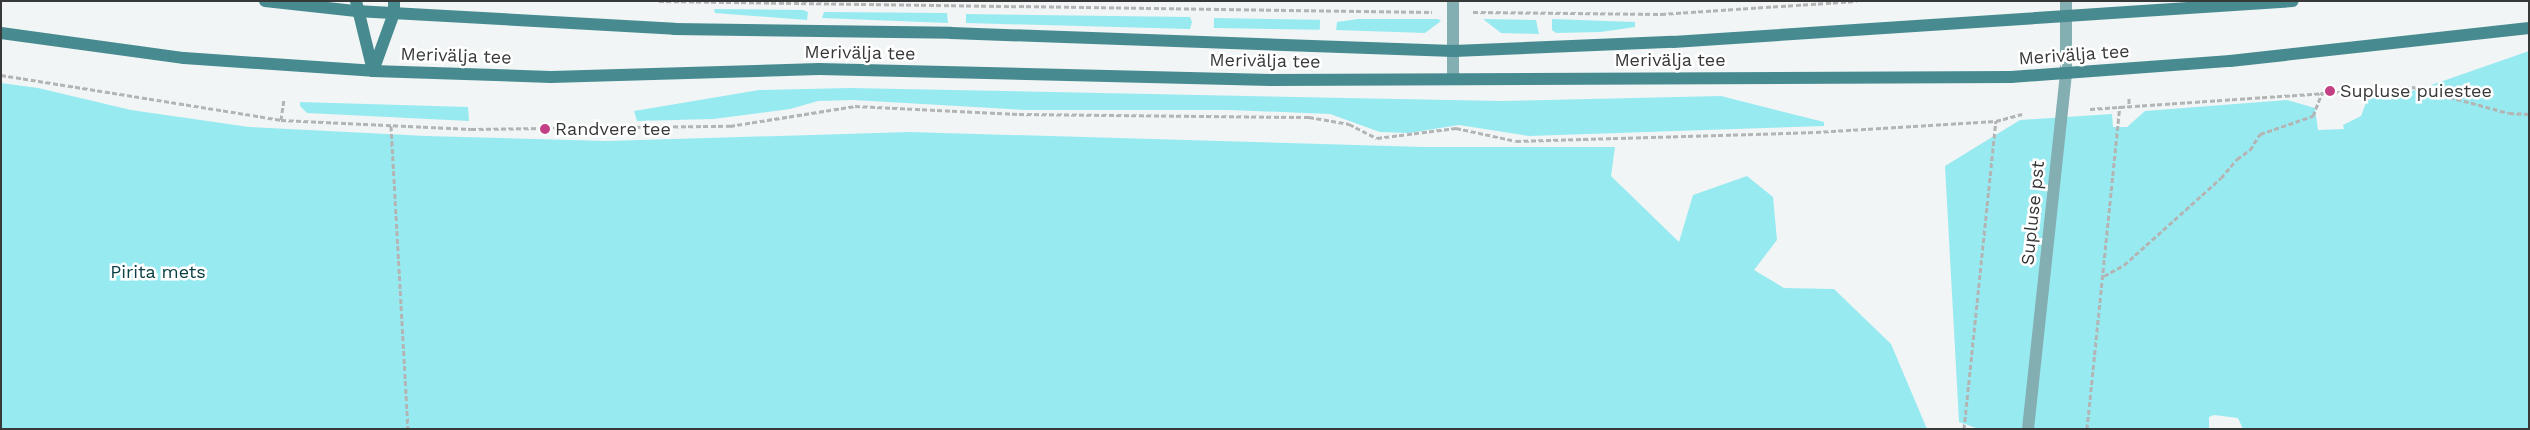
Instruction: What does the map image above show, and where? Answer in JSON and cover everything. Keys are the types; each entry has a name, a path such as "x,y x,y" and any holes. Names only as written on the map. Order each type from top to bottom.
{"main road":[{"name":"Merivälja tee","path":"264,1 394,7 674,29 951,33 1454,51 1673,42 2293,1"},
{"path":"356,6 373,71"},
{"path":"373,71 394,7"},
{"name":"Merivälja tee","path":"1,34 184,58 373,71 551,77 819,69 1271,80 2011,77 2230,61 2529,28"}],"street":[{"name":"Supluse pst","path":"2028,429 2066,74 2066,1"},
{"path":"1453,7 1453,79"}],"path":[{"path":"659,1 1453,7 1661,14 1857,1"},
{"path":"1,75 281,120 471,129 730,126 855,106 1028,114 1309,117 1350,124 1377,138 1456,128 1516,141 1816,132 1996,121 2022,114"},
{"path":"2090,109 2413,87 2509,113 2529,114"},
{"path":"2104,276 2124,265 2221,178 2237,159 2250,150 2260,134 2313,116 2322,92"},
{"path":"2129,98 2129,106"},
{"path":"281,120 284,99"},
{"path":"2087,429 2120,106"},
{"path":"1964,429 1996,121"},
{"path":"391,126 408,429"}],"green space":[{"path":"714,9 803,10 808,12 807,20 715,13"},
{"path":"824,12 947,13 948,23 822,18"},
{"path":"966,14 1190,17 1192,22 1190,29 966,23"},
{"path":"1214,18 1320,20 1320,30 1214,28"},
{"path":"1358,19 1438,19 1441,21 1425,33 1336,30 1337,22"},
{"path":"1483,19 1536,20 1539,34 1501,33"},
{"path":"1552,19 1635,22 1635,27 1601,32 1556,33 1552,30"},
{"path":"2529,51 2529,429 2243,429 2238,418 2214,415 2209,417 2209,429 1979,429 1959,422 1945,166 2020,120 2112,114 2113,127 2127,127 2145,111 2287,100 2315,108 2318,130 2344,129 2343,125 2361,116 2369,95 2417,90"},
{"name":"Pirita mets","path":"1,83 38,88 131,110 249,127 426,136 607,141 910,132 1424,147 1615,147 1611,176 1679,242 1693,195 1747,176 1773,197 1777,240 1754,270 1784,288 1834,289 1891,344 1927,429 1,429"},
{"path":"849,88 1501,101 1721,96 1824,122 1824,126 1529,136 1459,125 1409,133 1380,132 1330,114 1230,110 1025,110 853,100 818,101 790,109 713,119 637,121 634,111 759,90"},
{"path":"300,102 468,107 469,121 307,113 300,106"}],"place":[{"name":"Supluse puiestee","path":"2330,91"},
{"name":"Randvere tee","path":"545,129"}]}
